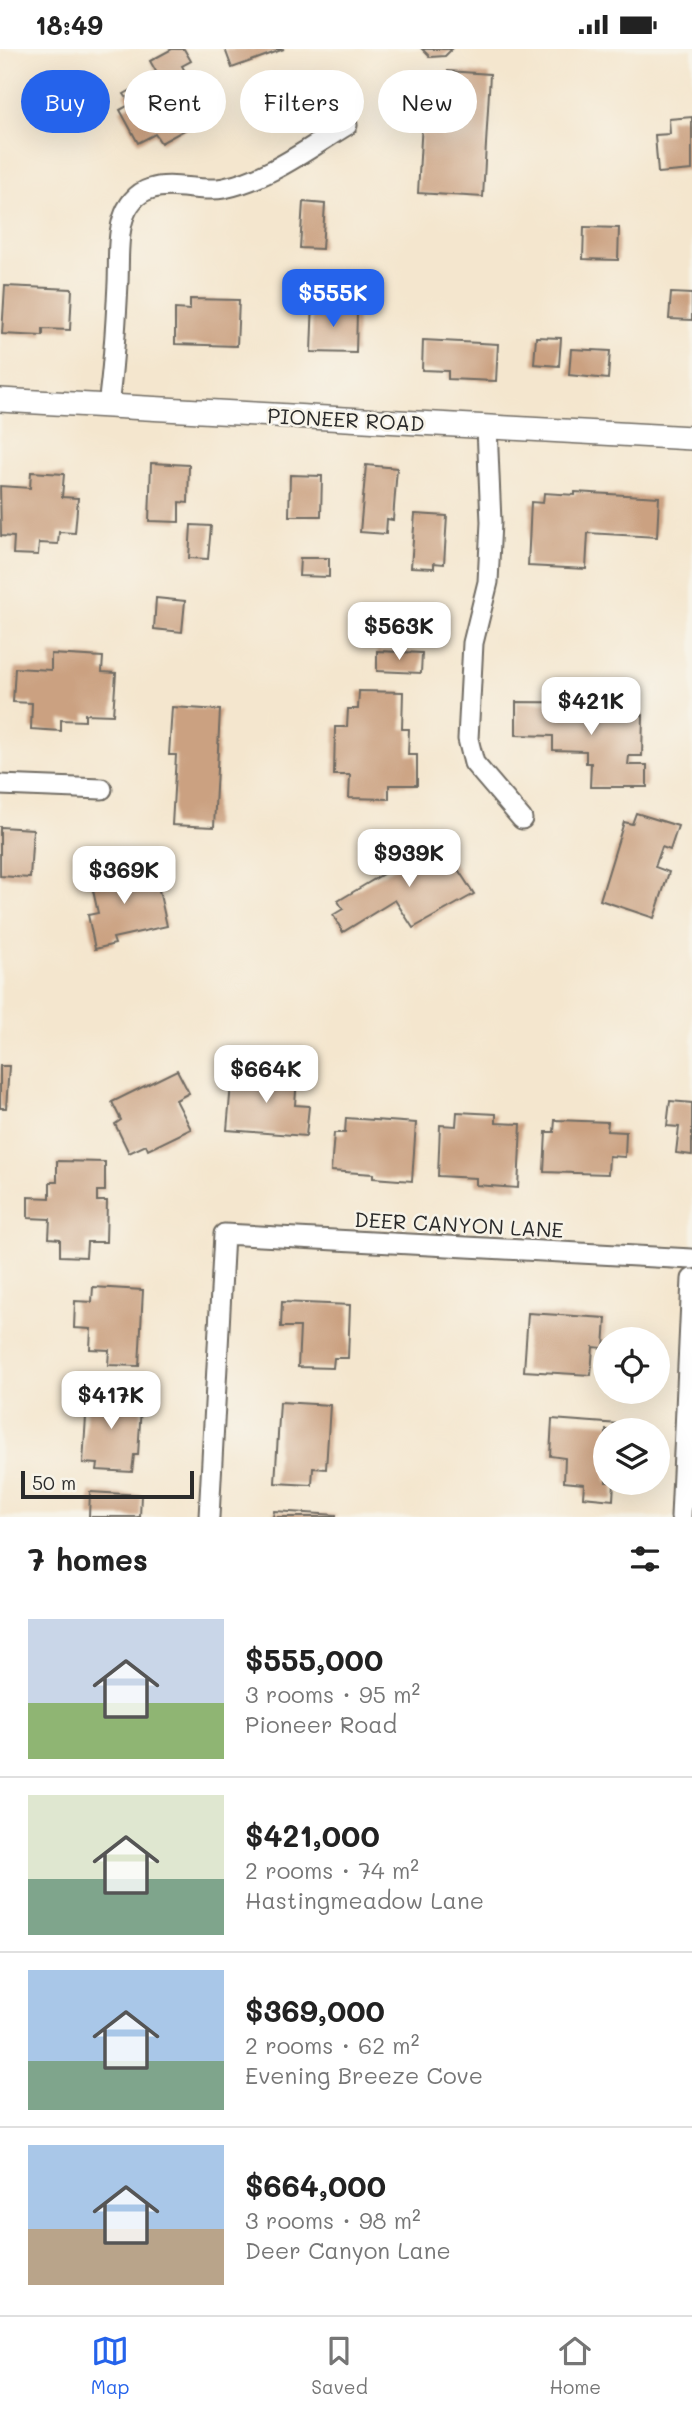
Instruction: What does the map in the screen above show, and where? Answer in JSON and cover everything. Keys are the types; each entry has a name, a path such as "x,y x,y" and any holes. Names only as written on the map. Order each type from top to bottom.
{"street":[{"path":"108,405 114,363 120,234 122,221 133,201 141,192 152,188 206,189 241,183 263,175 334,133"},
{"name":"PIONEER ROAD","path":"0,400 692,438"},
{"path":"487,427 491,522 488,582 473,643 468,739 474,763 523,819"},
{"path":"0,785 102,789"},
{"name":"DEER CANYON LANE","path":"209,1517 224,1234 692,1259"},
{"path":"681,1517 692,1279"}],"building":[{"path":"172,49 184,49 191,61 182,66 184,70 155,70 150,61"},
{"path":"225,49 284,49 232,68"},
{"path":"422,49 452,49 445,56 430,57"},
{"path":"477,73 490,74 483,197 418,193 421,133 477,133"},
{"path":"692,117 692,170 658,173 655,135 670,134 669,119"},
{"path":"133,133 179,133 161,143 155,134 138,143"},
{"path":"303,202 325,204 322,249 300,248"},
{"path":"584,227 619,228 618,260 583,259"},
{"path":"5,286 72,289 70,330 43,329 43,336 2,334"},
{"path":"671,293 692,294 692,320 669,319"},
{"path":"190,299 239,300 237,346 175,344 175,309 190,310"},
{"path":"313,300 334,301 333,311 357,312 356,353 311,352"},
{"path":"536,337 561,338 559,366 534,364"},
{"path":"423,340 498,344 496,381 448,379 448,371 422,370"},
{"path":"571,349 610,351 608,379 569,375"},
{"path":"151,463 189,465 188,503 179,502 179,522 149,521"},
{"path":"366,465 397,468 393,520 387,519 386,534 360,532"},
{"path":"31,472 64,474 62,497 78,498 75,533 59,532 58,544 39,543 38,555 13,554 14,537 1,536 0,486 30,488"},
{"path":"290,475 322,476 321,516 289,516"},
{"path":"575,492 659,497 657,537 588,533 586,569 528,566 531,502 543,503 544,493 575,495"},
{"path":"415,514 447,516 444,564 434,563 434,568 411,567"},
{"path":"191,525 211,526 208,559 189,558"},
{"path":"300,558 329,558 329,577 299,576"},
{"path":"156,598 185,601 182,632 154,629"},
{"path":"377,651 422,653 421,673 377,671"},
{"path":"51,654 103,657 102,672 116,673 113,715 85,714 85,721 61,720 61,731 31,729 32,703 13,702 15,668 51,670"},
{"path":"359,691 403,692 402,729 409,729 408,755 417,755 417,785 389,785 389,799 349,798 350,775 334,775 335,727 347,727 348,709 358,709"},
{"path":"516,702 630,703 630,715 643,715 642,756 629,756 628,765 647,765 647,787 590,787 591,763 586,763 586,751 553,750 553,736 516,735"},
{"path":"172,707 220,710 214,827 172,825 176,755 169,755"},
{"path":"636,813 678,826 670,850 662,847 655,867 669,872 654,918 600,900 624,822 632,824"},
{"path":"0,827 33,829 30,878 0,876"},
{"path":"413,839 425,859 444,848 474,894 413,928 395,900 343,932 333,915 343,909 338,901 403,862 395,850"},
{"path":"116,866 119,880 155,872 167,926 113,938 115,944 95,949 88,915 98,913 89,872"},
{"path":"0,1066 9,1066 6,1108 0,1108"},
{"path":"177,1070 189,1093 176,1100 191,1129 148,1150 146,1145 129,1153 115,1124 121,1120 112,1102"},
{"path":"232,1073 297,1077 295,1105 309,1106 306,1136 227,1130"},
{"path":"670,1101 692,1103 692,1155 676,1153 679,1127 667,1126"},
{"path":"457,1112 496,1114 496,1123 521,1124 518,1188 476,1185 476,1178 438,1176 440,1125 456,1126"},
{"path":"346,1118 416,1123 412,1181 373,1178 373,1174 331,1171 334,1133 345,1133"},
{"path":"555,1120 608,1122 607,1131 626,1132 625,1157 609,1156 608,1174 544,1172 546,1132 554,1132"},
{"path":"57,1161 105,1162 105,1191 97,1191 97,1201 107,1201 106,1242 87,1242 86,1257 60,1256 60,1239 49,1238 50,1219 28,1218 28,1197 50,1198 50,1182 57,1182"},
{"path":"93,1287 143,1290 139,1366 108,1365 109,1350 90,1349 91,1329 74,1328 75,1301 92,1302"},
{"path":"282,1302 350,1305 348,1358 334,1358 333,1368 298,1367 300,1327 281,1327"},
{"path":"528,1313 606,1318 605,1327 593,1327 591,1375 524,1371"},
{"path":"88,1386 116,1388 115,1404 141,1406 138,1455 134,1455 132,1472 97,1470 98,1464 83,1463"},
{"path":"280,1402 330,1405 326,1469 313,1468 312,1485 275,1483"},
{"path":"552,1419 593,1422 593,1495 613,1495 613,1500 583,1497 584,1484 564,1482 565,1458 550,1456"},
{"path":"90,1492 141,1495 140,1517 89,1517"},
{"path":"274,1511 336,1515 336,1517 273,1517"}]}
